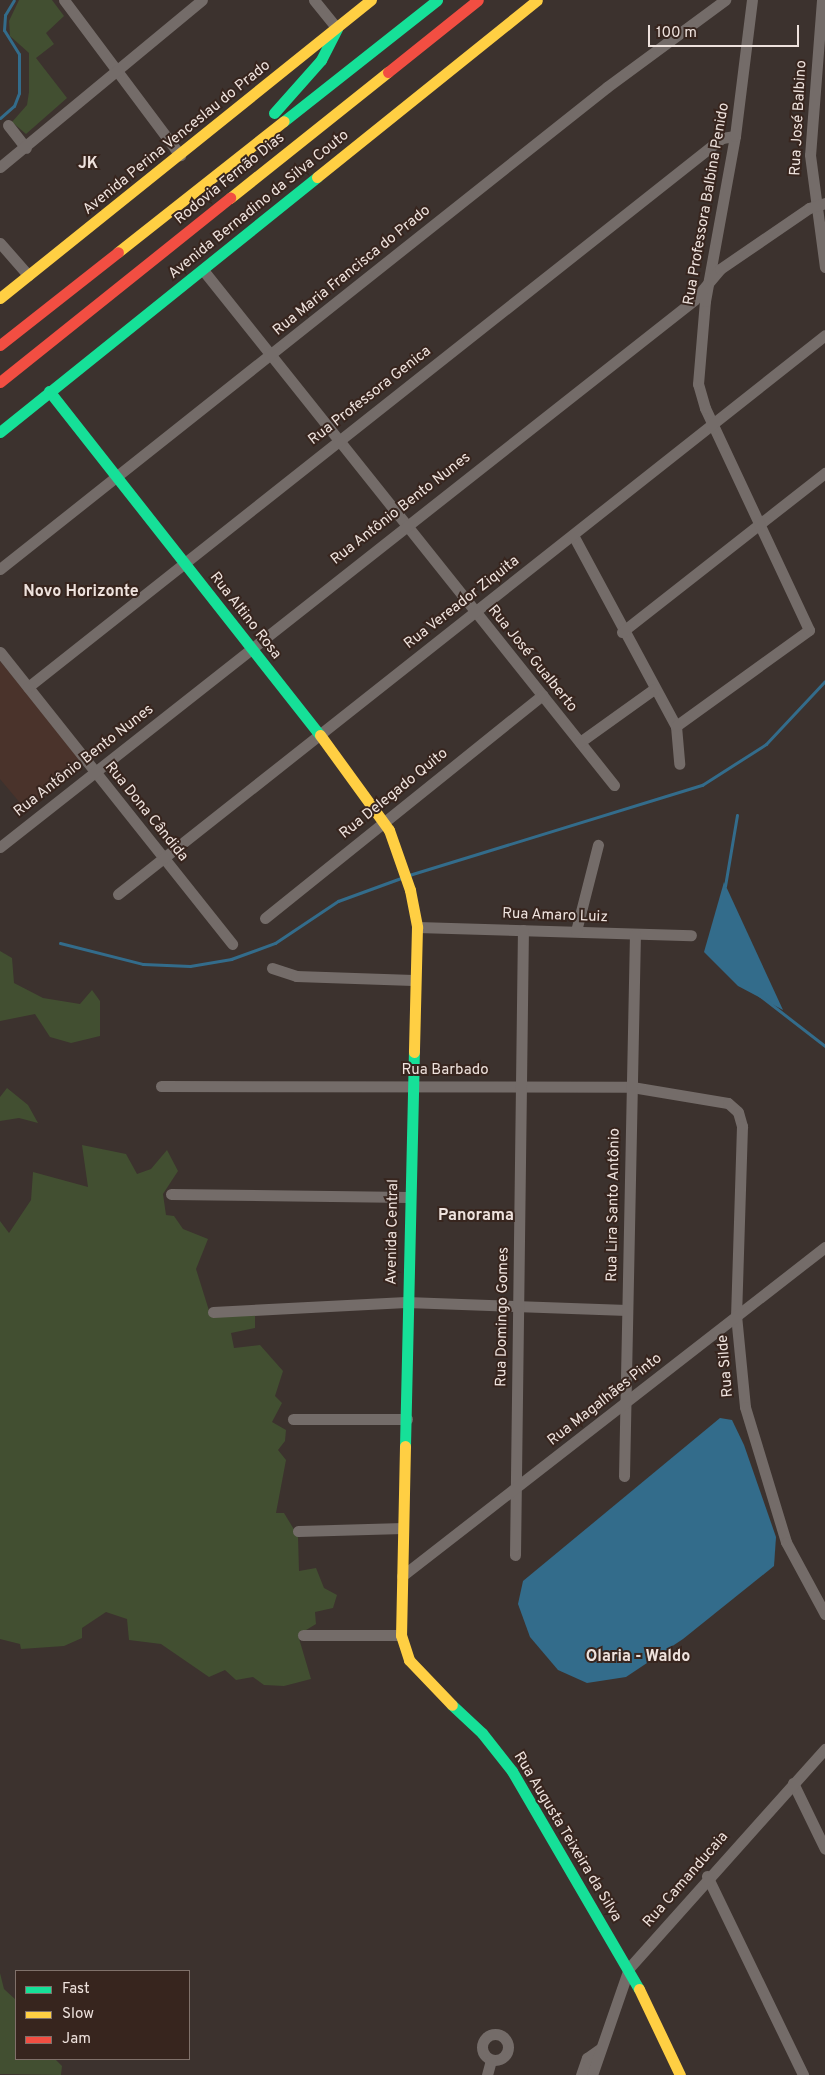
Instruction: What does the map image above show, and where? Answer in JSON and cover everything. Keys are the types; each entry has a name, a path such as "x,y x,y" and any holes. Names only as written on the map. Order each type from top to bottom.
{"main road":[{"name":"Avenida Perina Venceslau do Prado","path":"0,298 371,0"},
{"name":"Rodovia Fernão Dias","path":"0,345 202,181 437,0"},
{"name":"Rodovia Fernão Dias","path":"0,382 478,0"},
{"name":"Avenida Bernadino da Silva Couto","path":"0,432 537,0"},
{"path":"202,181 292,96 321,60 337,28"},
{"name":"Rua Altino Rosa","path":"49,391 385,820 410,890"},
{"name":"Avenida Central","path":"402,1576 407,1419 406,1302 413,980 417,927 410,890"},
{"name":"Rua Augusta Teixeira da Silva","path":"402,1576 400,1635 409,1660 423,1679 482,1734 512,1771 629,1968 680,2075"}],"street":[{"path":"64,0 180,155"},
{"path":"0,168 26,148 115,69 202,0"},
{"path":"314,0 337,28"},
{"name":"Rua Maria Francisca do Prado","path":"0,569 118,478 607,87 725,0"},
{"name":"Rua Professora Balbina Penido","path":"676,726 809,630 714,425 698,384 707,284 735,136 752,0"},
{"name":"Rua José Balbino","path":"822,0 811,131 813,206 825,267"},
{"path":"8,125 26,148"},
{"name":"Rua Professora Genica","path":"28,687 722,138 735,136"},
{"name":"Rua Antônio Bento Nunes","path":"0,847 406,524 694,300 720,269 813,206 825,203"},
{"path":"0,243 28,275"},
{"name":"Rua José Gualberto","path":"203,270 614,785"},
{"name":"Rua Vereador Ziquita","path":"118,894 475,611 714,425 825,335"},
{"path":"622,632 825,473"},
{"path":"572,535 622,632 676,726 680,764"},
{"name":"Rua Dona Cândida","path":"0,652 232,944"},
{"path":"580,742 654,690"},
{"name":"Rua Delegado Quito","path":"265,918 542,695"},
{"path":"576,931 598,845"},
{"name":"Rua Amaro Luiz","path":"417,927 691,935"},
{"name":"Rua Domingo Gomes","path":"515,1555 523,930"},
{"name":"Rua Lira Santo Antônio","path":"624,1476 635,934"},
{"path":"272,968 296,976 413,980"},
{"name":"Rua Barbado","path":"160,1086 632,1086 728,1104"},
{"name":"Rua Silde","path":"728,1104 738,1112 742,1126 736,1315 744,1407 786,1542 825,1614"},
{"path":"171,1194 409,1197"},
{"name":"Rua Magalhães Pinto","path":"402,1576 626,1404 736,1315 825,1247"},
{"path":"213,1312 406,1302 627,1310"},
{"path":"293,1419 407,1419"},
{"path":"298,1531 404,1528"},
{"path":"303,1635 400,1635"},
{"name":"Rua Camanducaia","path":"592,2075 629,1968 707,1876 825,1749"},
{"path":"793,1783 825,1848"},
{"path":"707,1876 803,2075"},
{"name":"Rua Camanducaia","path":"581,2075 587,2058 600,2049"},
{"path":"486,2075 491,2060"}],"shaded area":[{"path":"0,661 85,763 26,810 0,779"}],"green space":[{"path":"19,0 52,0 64,16 46,33 54,44 36,58 67,98 26,134 12,122 27,105 29,92 29,53 10,36 9,21"},
{"path":"0,951 12,958 14,983 43,998 80,1004 92,990 100,1001 100,1036 71,1043 50,1037 35,1014 0,1021"},
{"path":"7,1088 28,1105 38,1123 19,1118 0,1121 0,1097"},
{"path":"82,1145 126,1154 137,1174 151,1169 167,1150 178,1171 163,1194 166,1215 174,1216 183,1229 208,1239 196,1269 211,1317 255,1315 255,1328 231,1333 234,1348 260,1345 283,1371 275,1396 282,1403 272,1422 286,1430 285,1441 278,1450 286,1460 276,1513 284,1513 298,1536 299,1571 316,1568 324,1588 337,1595 333,1608 315,1612 316,1624 298,1635 311,1679 284,1686 264,1685 253,1677 236,1680 225,1670 209,1677 161,1644 129,1640 127,1619 106,1612 82,1628 82,1638 64,1646 21,1649 20,1644 0,1639 0,1221 9,1233 31,1200 33,1172 88,1187"},
{"path":"0,1973 4,1989 15,1999 15,2060 56,2060 62,2066 61,2075 0,2074"}],"water":[{"path":"724,882 783,1010 738,986 704,952"},
{"path":"720,1418 732,1420 744,1445 776,1537 774,1566 683,1639 626,1677 587,1683 558,1670 530,1637 518,1604 523,1581"}],"waterway":[{"path":"0,118 14,106 19,93 19,54 4,30 5,15 14,0"},
{"path":"409,875 702,785 766,744 825,681"},
{"path":"725,886 737,815"},
{"path":"60,943 143,964 190,966 231,959 275,943 338,901 401,878"},
{"path":"759,995 825,1046"}],"traffic: fast":[{"path":"284,121 437,0"},
{"path":"274,113 321,60 337,28"},
{"path":"0,432 317,177"},
{"path":"49,391 320,735"},
{"path":"405,1446 414,1052"},
{"path":"452,1705 482,1733 512,1771 639,1989"}],"traffic: slow":[{"path":"0,298 371,0"},
{"path":"317,177 537,0"},
{"path":"230,198 388,72"},
{"path":"118,252 284,121"},
{"path":"320,735 389,830 410,890 417,927 414,1052"},
{"path":"405,1446 401,1635 409,1660 452,1705"},
{"path":"639,1989 680,2075"}],"traffic: jam":[{"path":"388,72 478,0"},
{"path":"0,382 230,198"},
{"path":"0,345 118,252"}],"district":[{"name":"JK","path":"88,164"},
{"name":"Novo Horizonte","path":"81,592"},
{"name":"Panorama","path":"476,1216"},
{"name":"Olaria - Waldo","path":"638,1657"}]}
